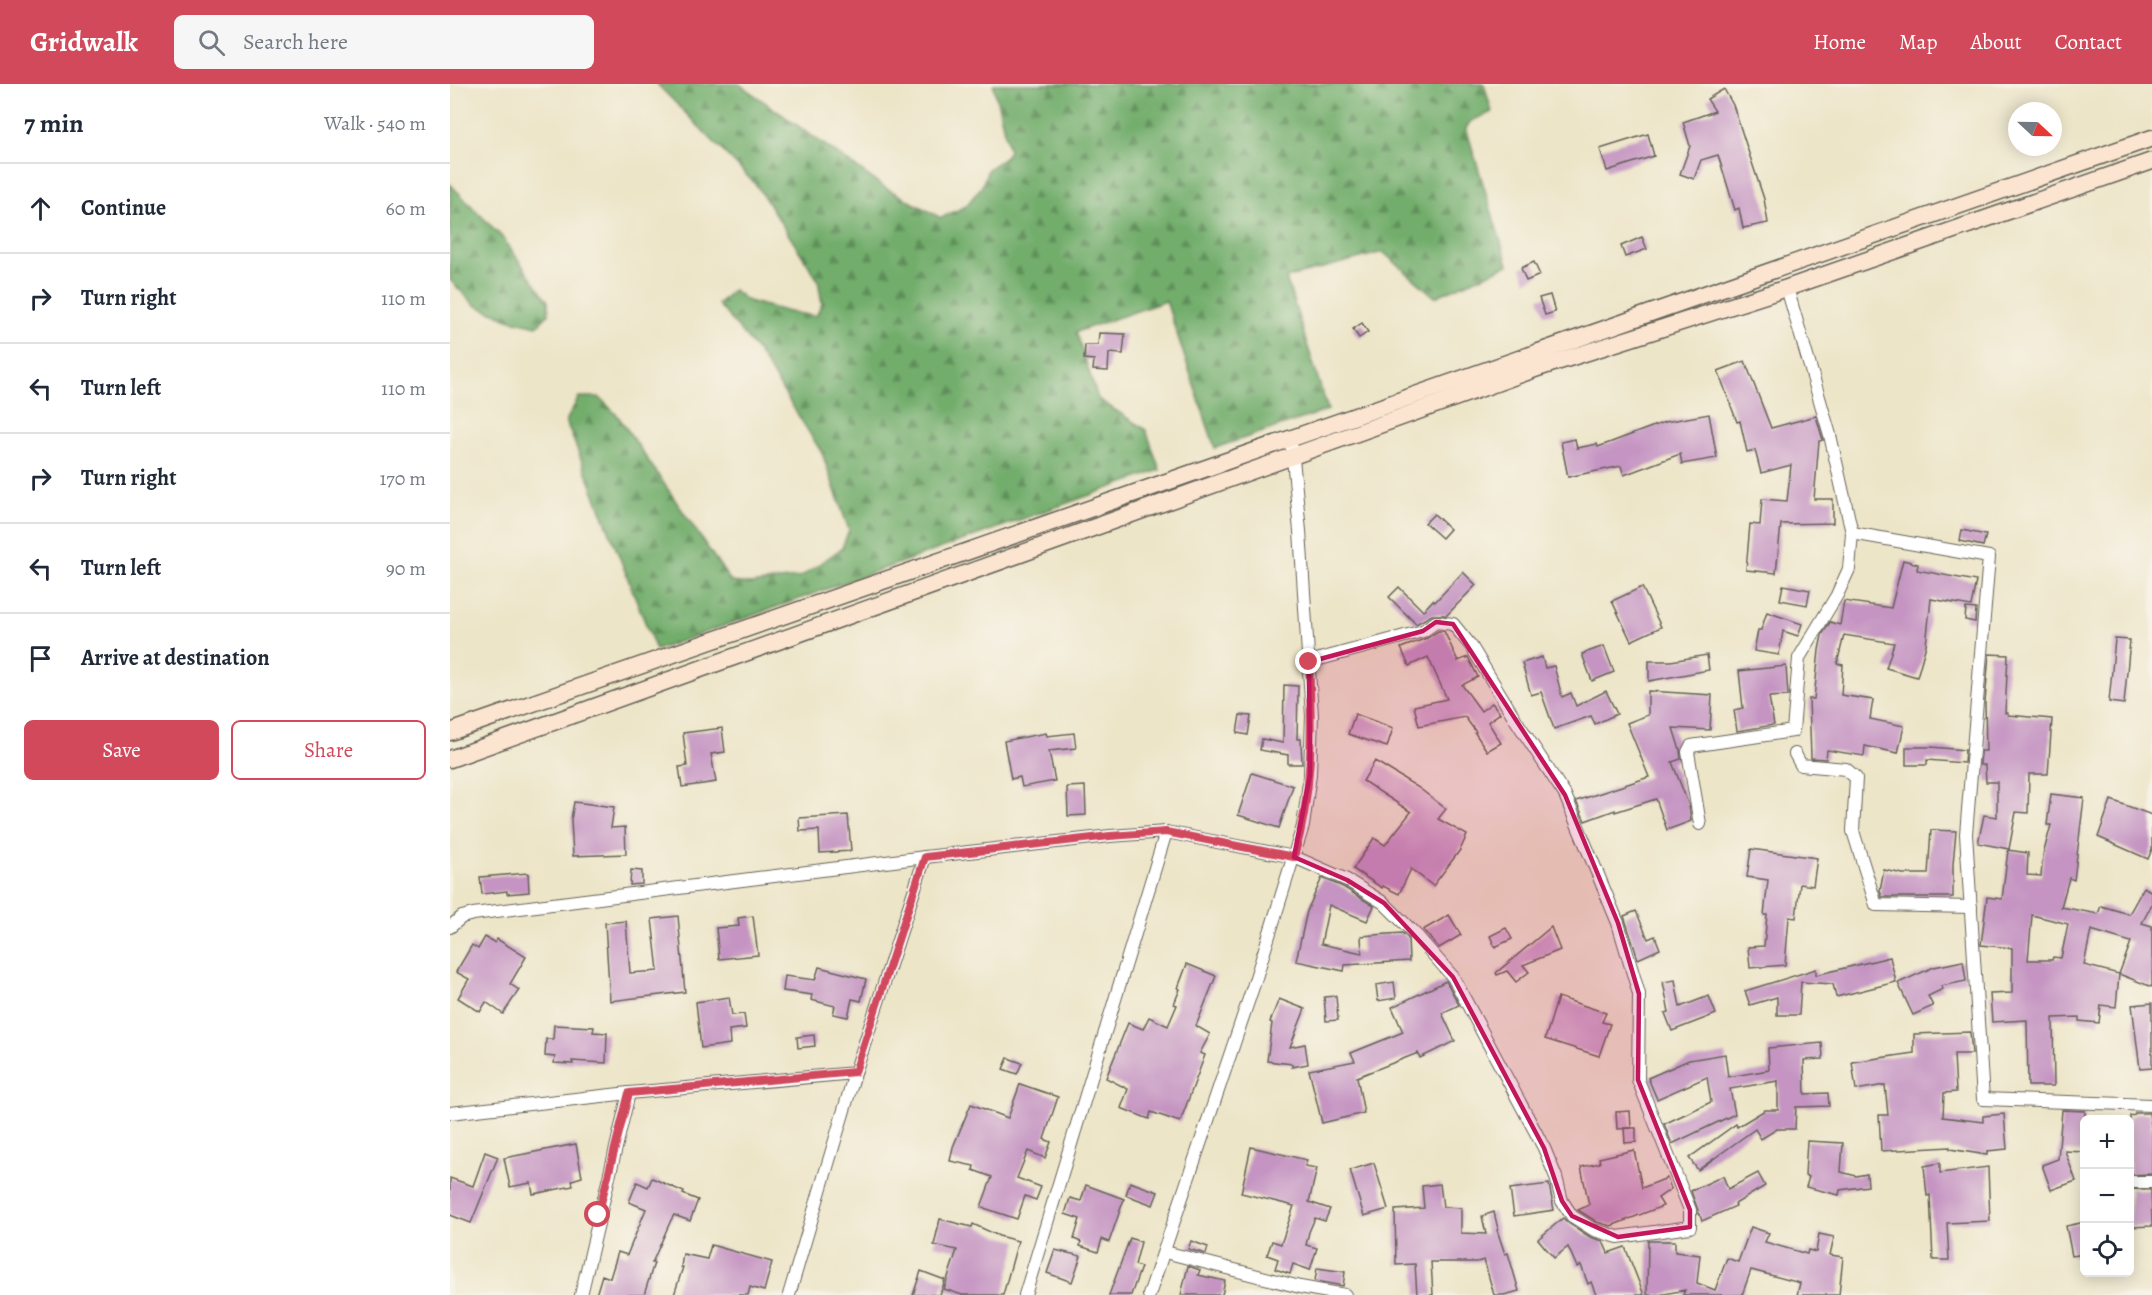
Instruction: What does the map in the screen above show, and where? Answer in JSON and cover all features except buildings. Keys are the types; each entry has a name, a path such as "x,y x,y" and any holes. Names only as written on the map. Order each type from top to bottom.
{"main road":[{"path":"450,732 2152,138"},
{"path":"450,759 1534,369 1787,288 2152,161"}],"street":[{"path":"1700,824 1689,748 1793,731 1799,658 1838,595 1849,569 1852,533 1830,435 1787,288"},
{"path":"1149,1295 1303,826 1310,775 1312,716 1294,456 1289,438"},
{"path":"1852,533 1989,557 1966,834 1983,1099 2152,1105"},
{"path":"450,927 462,917 473,915 925,857 1110,836 1166,832 1294,857 1347,880 1384,903 1453,977 1544,1148 1556,1177 1562,1201 1572,1216 1594,1230 1618,1237 1690,1227 1690,1210 1638,1080 1639,994 1618,923 1565,795 1517,722 1472,646 1453,624 1436,622 1423,631 1309,662"},
{"path":"1795,754 1801,765 1846,769 1856,778 1852,831 1876,905 1971,907"},
{"path":"1025,1295 1166,832"},
{"path":"789,1295 855,1072 925,857"},
{"path":"450,1113 629,1093 855,1072"},
{"path":"580,1295 629,1093"},
{"path":"2134,1182 2152,1182"},
{"path":"1165,1252 1300,1287 1345,1295"}],"highlighted area":[{"path":"1436,622 1453,624 1565,795 1618,923 1639,994 1638,1080 1690,1210 1690,1227 1618,1237 1572,1216 1562,1201 1544,1148 1453,977 1384,903 1347,880 1294,857 1310,775 1309,662 1423,631"}],"green space":[{"path":"657,84 739,84 884,187 941,218 966,206 982,186 988,169 1004,158 1009,151 993,84 1484,84 1492,112 1471,121 1466,128 1508,265 1435,297 1383,252 1286,278 1328,410 1215,448 1166,301 1076,332 1098,399 1146,430 1160,470 656,650 566,421 579,397 599,397 618,416 731,582 751,584 801,577 842,548 849,530 822,453 759,353 718,304 733,290 748,301 789,312 816,316 822,304 818,280 757,186"},
{"path":"450,184 502,237 548,301 549,314 537,326 511,320 475,305 450,280"}],"route":[{"path":"598,1215 629,1093 855,1072 925,857 1166,832 1294,857 1303,826 1310,775 1312,716 1309,662"}]}
